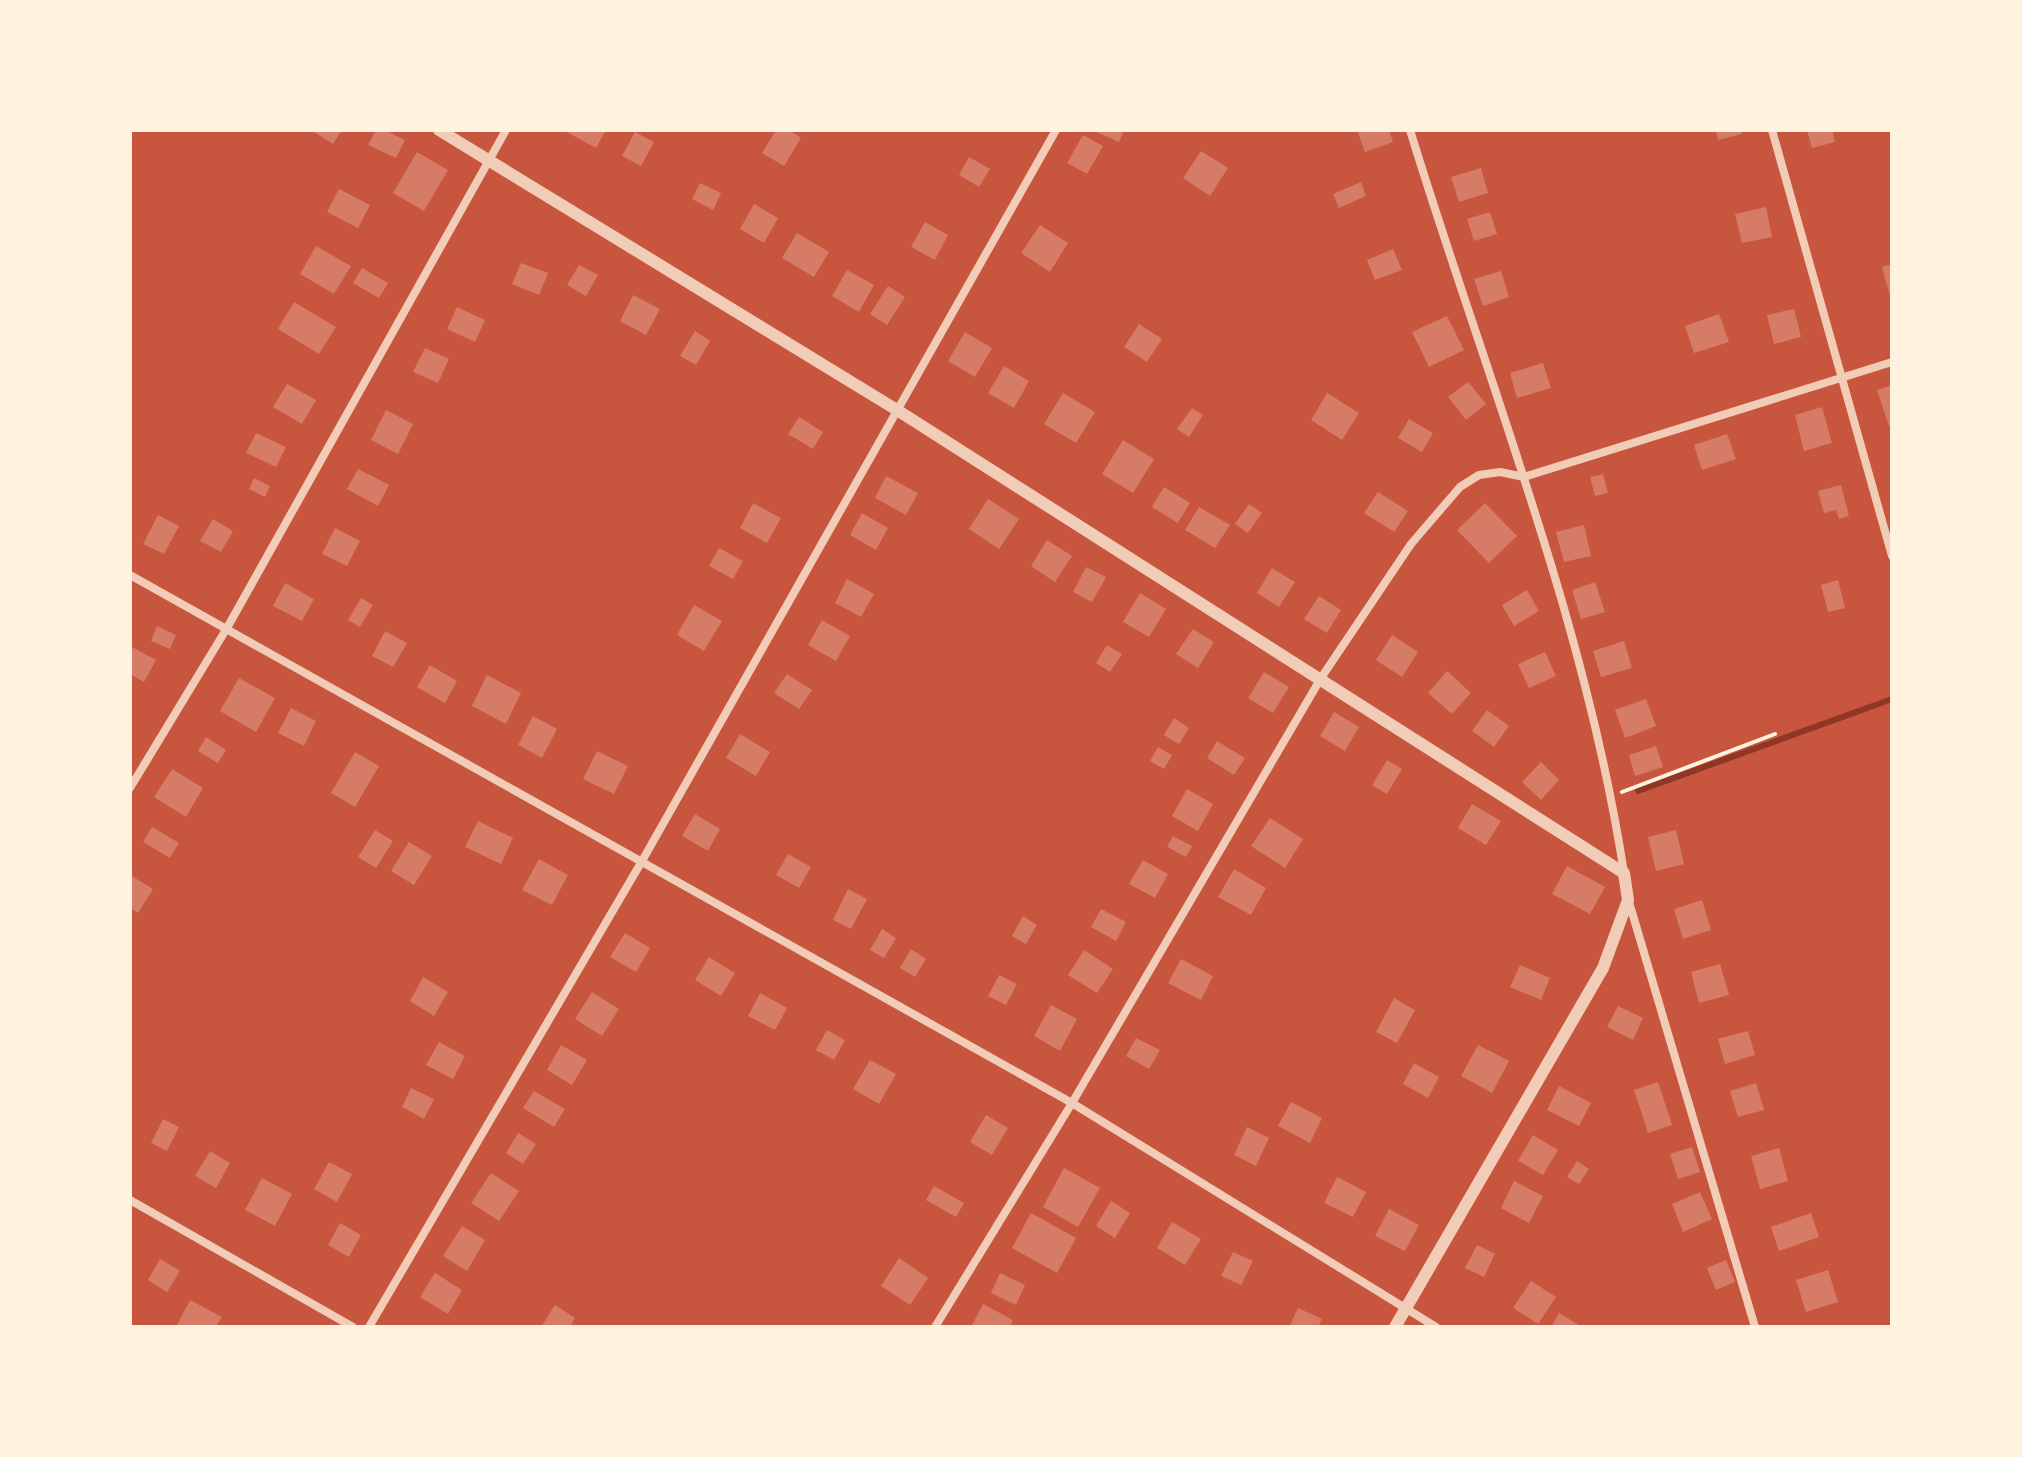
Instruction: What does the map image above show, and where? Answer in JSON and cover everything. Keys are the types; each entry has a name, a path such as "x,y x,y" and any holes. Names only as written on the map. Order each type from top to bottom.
{"street":[{"path":"439,130 897,410 1624,873"},
{"path":"130,788 227,628 506,130"},
{"path":"369,1327 642,861 1056,130"},
{"path":"1410,130 1484,366 1524,477 1594,720 1612,796 1628,900 1755,1327"},
{"path":"1772,130 1892,556"},
{"path":"935,1327 1072,1103 1321,678 1411,544 1460,487 1479,475 1500,472 1524,477 1892,362"},
{"path":"130,575 1072,1103 1436,1327"},
{"path":"1395,1327 1603,968 1628,900"},
{"path":"130,1200 353,1327"}],"path":[{"path":"1612,796 1775,734"}],"building":[{"path":"311,130 342,130 333,144"},
{"path":"376,130 384,130 405,140 396,158 368,145"},
{"path":"563,130 606,130 596,148"},
{"path":"776,130 789,130 801,138 784,166 762,153"},
{"path":"1092,130 1124,130 1119,142"},
{"path":"1357,130 1389,130 1393,142 1365,152"},
{"path":"1716,130 1741,130 1742,134 1718,140"},
{"path":"1807,130 1832,130 1835,142 1812,148"},
{"path":"635,132 654,142 641,166 622,156"},
{"path":"1083,135 1103,146 1087,174 1067,163"},
{"path":"1201,151 1228,168 1210,196 1183,178"},
{"path":"417,152 448,170 424,211 393,193"},
{"path":"969,157 990,169 979,187 959,175"},
{"path":"1481,168 1488,193 1459,202 1451,177"},
{"path":"1361,182 1366,196 1339,208 1333,194"},
{"path":"700,183 721,193 713,210 692,199"},
{"path":"339,189 370,205 358,228 327,212"},
{"path":"754,204 778,218 764,243 740,229"},
{"path":"1766,207 1772,237 1742,243 1735,214"},
{"path":"1490,212 1497,234 1474,241 1467,219"},
{"path":"925,222 948,235 935,260 911,247"},
{"path":"1040,225 1068,243 1050,272 1021,253"},
{"path":"797,233 829,252 814,277 782,258"},
{"path":"316,246 351,266 334,294 300,274"},
{"path":"1393,249 1402,270 1375,280 1367,260"},
{"path":"521,263 548,273 539,295 512,284"},
{"path":"1892,264 1892,300 1891,300 1882,267"},
{"path":"579,265 598,275 586,296 567,285"},
{"path":"362,268 388,283 379,298 353,283"},
{"path":"847,270 874,285 859,312 832,296"},
{"path":"1501,271 1509,297 1483,306 1474,279"},
{"path":"888,286 905,297 887,325 870,314"},
{"path":"633,295 660,309 646,335 620,321"},
{"path":"294,302 336,327 319,354 278,329"},
{"path":"457,307 485,320 475,342 447,329"},
{"path":"1794,309 1801,337 1774,344 1767,315"},
{"path":"1719,314 1729,342 1694,353 1685,326"},
{"path":"1447,316 1464,350 1429,367 1412,332"},
{"path":"1139,324 1162,339 1147,362 1124,347"},
{"path":"695,331 710,341 696,365 680,356"},
{"path":"965,332 992,348 975,377 948,361"},
{"path":"425,348 449,359 438,383 413,372"},
{"path":"1543,363 1551,388 1517,398 1510,373"},
{"path":"1004,366 1029,381 1014,408 988,393"},
{"path":"1468,382 1486,404 1466,420 1448,397"},
{"path":"287,384 316,400 302,424 273,407"},
{"path":"1892,385 1892,424 1889,426 1877,390"},
{"path":"1063,393 1095,412 1076,443 1044,424"},
{"path":"1327,393 1359,413 1342,440 1311,420"},
{"path":"1822,407 1832,443 1804,451 1795,415"},
{"path":"1192,408 1203,415 1189,437 1177,429"},
{"path":"386,410 413,424 398,454 371,440"},
{"path":"799,417 823,432 813,449 788,434"},
{"path":"1409,419 1433,433 1422,452 1398,438"},
{"path":"256,433 286,447 276,467 246,453"},
{"path":"1727,434 1736,459 1702,470 1694,445"},
{"path":"1123,440 1154,459 1133,493 1102,474"},
{"path":"358,469 389,485 378,506 347,489"},
{"path":"1603,474 1608,493 1595,496 1590,477"},
{"path":"886,476 918,493 906,515 875,498"},
{"path":"254,478 270,486 265,497 249,489"},
{"path":"1841,485 1849,516 1839,519 1836,510 1824,513 1818,491"},
{"path":"1164,487 1190,503 1178,523 1152,507"},
{"path":"1378,492 1408,511 1394,532 1364,513"},
{"path":"988,499 1019,519 999,549 969,529"},
{"path":"753,503 781,518 767,543 740,528"},
{"path":"1485,503 1517,536 1489,563 1457,530"},
{"path":"1249,504 1262,513 1248,533 1235,524"},
{"path":"1199,507 1230,525 1215,548 1185,530"},
{"path":"862,513 888,528 876,550 850,535"},
{"path":"158,515 179,526 164,554 143,544"},
{"path":"213,519 233,531 221,552 200,541"},
{"path":"1584,525 1591,556 1564,562 1556,532"},
{"path":"335,528 360,541 347,566 322,554"},
{"path":"1047,540 1072,556 1055,582 1031,566"},
{"path":"719,548 743,561 733,579 709,566"},
{"path":"1086,567 1106,577 1092,602 1073,592"},
{"path":"1272,568 1295,582 1279,607 1257,593"},
{"path":"847,579 874,594 861,617 835,603"},
{"path":"1838,580 1845,608 1828,612 1821,585"},
{"path":"1595,582 1605,612 1581,619 1572,590"},
{"path":"285,583 314,599 302,621 273,606"},
{"path":"1527,590 1539,611 1514,626 1502,605"},
{"path":"1140,593 1166,609 1149,637 1123,622"},
{"path":"1319,596 1341,610 1327,633 1304,619"},
{"path":"361,598 373,605 360,627 348,620"},
{"path":"694,605 722,621 704,651 677,635"},
{"path":"822,620 850,636 836,661 808,645"},
{"path":"157,626 176,635 170,649 151,641"},
{"path":"1193,629 1214,642 1198,668 1176,654"},
{"path":"385,631 407,643 393,667 372,656"},
{"path":"1392,635 1418,652 1402,677 1376,660"},
{"path":"1624,641 1632,668 1601,677 1593,651"},
{"path":"1107,645 1122,654 1110,672 1096,663"},
{"path":"130,646 156,660 144,682 130,674"},
{"path":"1545,652 1556,676 1529,688 1518,664"},
{"path":"430,665 457,681 445,703 417,687"},
{"path":"1447,671 1471,693 1452,714 1428,693"},
{"path":"1264,672 1289,687 1273,713 1248,698"},
{"path":"787,674 812,690 799,709 774,693"},
{"path":"487,675 521,693 506,724 472,706"},
{"path":"239,678 275,698 256,732 220,711"},
{"path":"1646,699 1656,726 1625,738 1615,710"},
{"path":"291,708 316,721 304,746 278,733"},
{"path":"1487,710 1509,726 1494,747 1472,731"},
{"path":"1334,712 1359,727 1345,751 1320,736"},
{"path":"533,716 557,729 542,758 518,745"},
{"path":"1174,718 1189,728 1179,744 1164,735"},
{"path":"740,734 770,752 756,776 726,758"},
{"path":"206,737 226,750 218,763 198,751"},
{"path":"1217,741 1245,758 1234,775 1207,758"},
{"path":"1656,746 1663,767 1635,776 1629,755"},
{"path":"1158,747 1172,755 1164,769 1150,761"},
{"path":"597,751 628,766 614,794 583,779"},
{"path":"355,752 379,766 355,807 331,793"},
{"path":"1387,760 1402,769 1387,794 1372,785"},
{"path":"1541,762 1559,780 1541,800 1522,782"},
{"path":"172,769 203,788 186,817 154,797"},
{"path":"1187,789 1213,804 1198,831 1172,816"},
{"path":"1472,804 1501,821 1486,845 1458,828"},
{"path":"695,814 720,829 708,851 682,836"},
{"path":"1270,818 1303,839 1285,868 1251,846"},
{"path":"478,821 513,838 501,864 465,847"},
{"path":"152,827 179,843 170,858 143,842"},
{"path":"375,830 393,841 376,868 358,857"},
{"path":"1676,830 1684,864 1656,871 1648,837"},
{"path":"1173,836 1192,846 1186,857 1167,847"},
{"path":"409,842 432,856 414,885 391,871"},
{"path":"788,854 811,867 799,888 776,875"},
{"path":"539,859 568,875 552,905 522,890"},
{"path":"1143,860 1168,874 1155,898 1129,884"},
{"path":"1567,866 1605,887 1590,914 1552,894"},
{"path":"1234,869 1266,888 1251,915 1218,897"},
{"path":"130,875 153,889 138,913 130,908"},
{"path":"848,889 867,899 851,929 833,920"},
{"path":"1702,900 1711,930 1683,939 1674,909"},
{"path":"1101,909 1126,922 1116,941 1091,927"},
{"path":"1023,916 1037,925 1026,944 1012,936"},
{"path":"882,929 896,938 884,958 870,950"},
{"path":"625,933 650,948 636,972 610,957"},
{"path":"911,949 926,959 915,977 900,968"},
{"path":"1084,950 1113,969 1097,993 1068,975"},
{"path":"709,957 735,973 721,996 695,980"},
{"path":"1181,959 1213,976 1201,1000 1168,983"},
{"path":"1720,964 1729,995 1699,1003 1691,972"},
{"path":"1520,965 1550,978 1541,1000 1510,987"},
{"path":"999,975 1017,984 1006,1005 988,996"},
{"path":"423,977 448,992 434,1016 410,1001"},
{"path":"592,992 619,1009 602,1036 575,1019"},
{"path":"760,993 787,1008 775,1030 748,1016"},
{"path":"1394,998 1415,1010 1397,1043 1376,1032"},
{"path":"1051,1005 1077,1019 1060,1051 1034,1036"},
{"path":"1618,1006 1643,1018 1633,1040 1607,1027"},
{"path":"827,1030 845,1040 834,1060 816,1050"},
{"path":"1748,1031 1755,1055 1725,1064 1718,1039"},
{"path":"1136,1038 1160,1050 1149,1069 1126,1056"},
{"path":"439,1042 465,1056 453,1079 426,1065"},
{"path":"561,1045 587,1060 572,1085 547,1070"},
{"path":"1478,1045 1509,1061 1492,1093 1461,1076"},
{"path":"870,1060 896,1074 879,1104 853,1089"},
{"path":"1414,1063 1439,1077 1428,1098 1403,1084"},
{"path":"1658,1082 1672,1125 1648,1133 1634,1090"},
{"path":"1756,1083 1764,1110 1738,1117 1730,1091"},
{"path":"1559,1086 1591,1103 1579,1126 1547,1110"},
{"path":"411,1088 434,1099 424,1119 402,1107"},
{"path":"534,1091 565,1109 554,1127 523,1108"},
{"path":"1291,1102 1322,1118 1310,1143 1278,1126"},
{"path":"986,1115 1008,1128 992,1155 970,1142"},
{"path":"163,1119 179,1127 167,1151 151,1143"},
{"path":"1247,1127 1269,1138 1256,1166 1234,1155"},
{"path":"518,1133 536,1144 523,1164 506,1153"},
{"path":"1533,1135 1558,1150 1543,1175 1518,1161"},
{"path":"1692,1147 1700,1172 1678,1179 1670,1154"},
{"path":"1779,1148 1788,1181 1760,1189 1751,1156"},
{"path":"210,1151 230,1163 216,1188 195,1176"},
{"path":"1577,1161 1589,1169 1579,1184 1567,1177"},
{"path":"329,1162 352,1174 337,1202 314,1189"},
{"path":"1064,1168 1100,1188 1078,1227 1043,1207"},
{"path":"491,1173 519,1191 499,1221 471,1203"},
{"path":"1337,1177 1366,1192 1353,1217 1324,1203"},
{"path":"262,1178 292,1194 275,1226 245,1210"},
{"path":"1514,1181 1543,1196 1529,1223 1501,1208"},
{"path":"934,1186 964,1203 956,1217 926,1200"},
{"path":"1700,1192 1712,1219 1683,1232 1672,1204"},
{"path":"1111,1201 1130,1213 1115,1238 1096,1226"},
{"path":"1389,1209 1419,1225 1405,1251 1375,1236"},
{"path":"1031,1213 1076,1238 1057,1273 1012,1248"},
{"path":"1811,1213 1819,1237 1779,1251 1771,1227"},
{"path":"1172,1222 1201,1239 1185,1265 1157,1248"},
{"path":"340,1223 361,1235 349,1257 328,1245"},
{"path":"462,1226 485,1240 467,1271 443,1256"},
{"path":"1477,1245 1495,1254 1484,1277 1465,1268"},
{"path":"1233,1252 1253,1261 1241,1285 1221,1276"},
{"path":"899,1258 928,1278 910,1305 881,1286"},
{"path":"160,1259 180,1271 167,1292 148,1280"},
{"path":"1726,1260 1735,1282 1716,1290 1707,1268"},
{"path":"1828,1270 1838,1302 1806,1312 1796,1280"},
{"path":"435,1273 462,1290 448,1314 420,1297"},
{"path":"1000,1273 1025,1285 1016,1305 991,1293"},
{"path":"1531,1281 1556,1297 1538,1324 1513,1308"},
{"path":"190,1300 222,1317 216,1327 176,1327"},
{"path":"983,1304 1013,1320 1010,1327 971,1327"},
{"path":"555,1305 575,1318 570,1327 541,1327"},
{"path":"1298,1308 1322,1319 1318,1327 1290,1325"},
{"path":"1559,1313 1582,1327 1551,1327"}],"waterway":[{"path":"1638,791 1892,699"}]}
